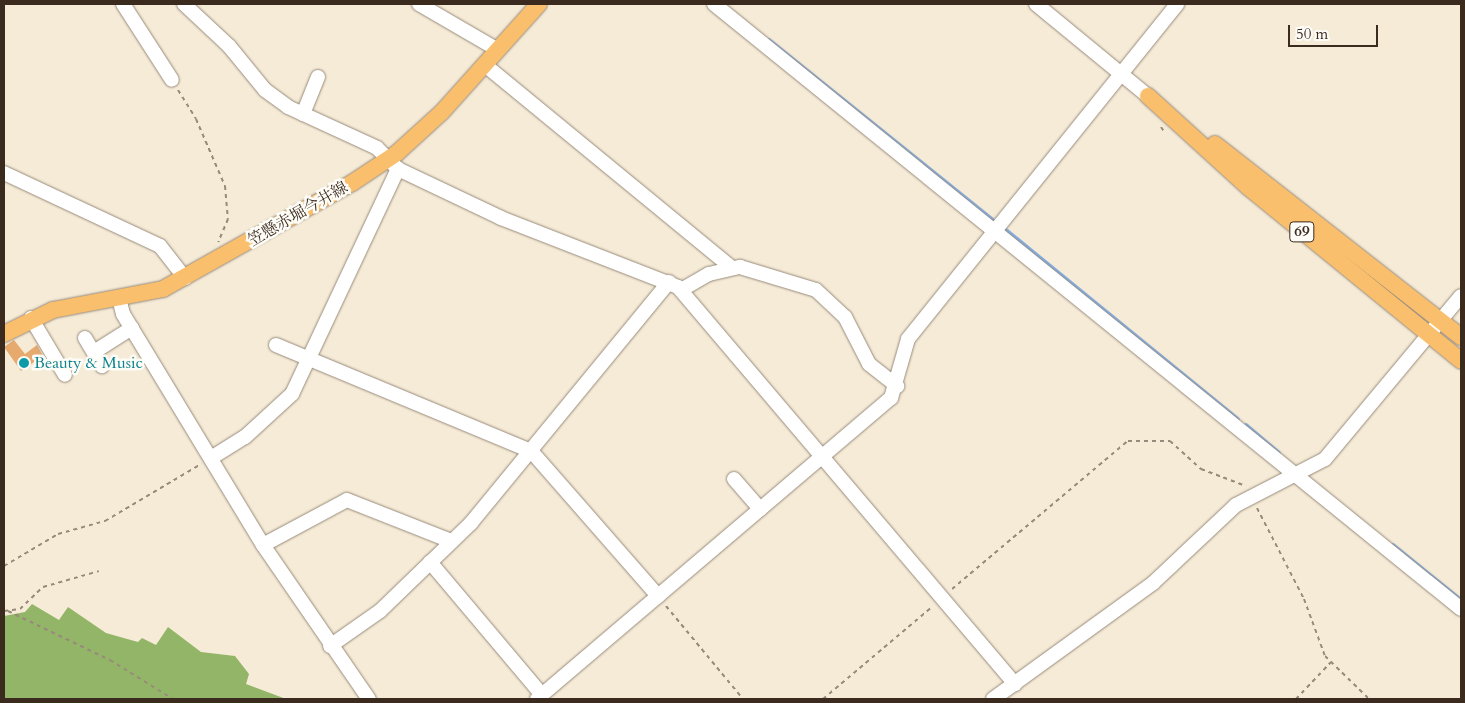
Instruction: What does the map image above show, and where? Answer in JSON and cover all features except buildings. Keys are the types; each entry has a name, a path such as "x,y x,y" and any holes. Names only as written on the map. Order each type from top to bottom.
{"main road":[{"name":"笠懸赤堀今井線","path":"4,334 31,318 64,307 157,291 185,278 393,164 539,4"},
{"name":"69","path":"1148,96 1461,337"},
{"name":"69","path":"1148,96 1248,186 1461,361"}],"street":[{"path":"123,4 172,80"},
{"path":"184,4 229,46 265,90 303,114 377,148 393,164 501,218 675,286 822,455 1015,684"},
{"path":"419,4 498,50"},
{"path":"714,4 996,230 1461,609"},
{"path":"1036,4 1148,96"},
{"path":"430,562 540,697 891,398 897,386 908,339 1177,4"},
{"path":"485,65 731,267"},
{"path":"303,114 318,77"},
{"path":"211,458 240,441 289,399 393,164"},
{"path":"4,173 160,246 185,278"},
{"path":"330,646 380,611 451,542 675,286 731,267 756,268 820,292 845,317 869,364 897,386"},
{"path":"993,699 1137,596 1252,495 1294,474 1334,450 1461,296"},
{"path":"119,298 132,328 263,545 330,646 369,699"},
{"path":"31,318 65,375"},
{"path":"94,352 132,328"},
{"path":"85,338 102,366"},
{"path":"276,345 309,357 531,451 658,596"},
{"path":"734,479 760,509"},
{"path":"263,545 347,500 451,542"}],"path":[{"path":"172,80 196,119 225,186 228,219 214,247"},
{"path":"823,699 1128,441 1170,441 1202,469 1241,483 1252,495 1331,662 1369,699"},
{"path":"4,566 58,534 105,521 211,458"},
{"path":"4,611 20,609 43,587 99,571"},
{"path":"658,596 744,699"},
{"path":"8,611 110,660 173,699"},
{"path":"1296,699 1331,662"}],"green space":[{"path":"32,604 59,620 68,607 106,633 138,642 142,638 156,645 168,627 201,652 235,656 249,674 246,684 286,699 4,699 4,616 25,612"}],"waterway":[{"path":"769,40 993,220"},
{"path":"1006,230 1238,419"},
{"path":"1246,425 1279,453"},
{"path":"1393,545 1461,600"}],"place":[{"name":"Beauty & Music","path":"24,363"}]}
